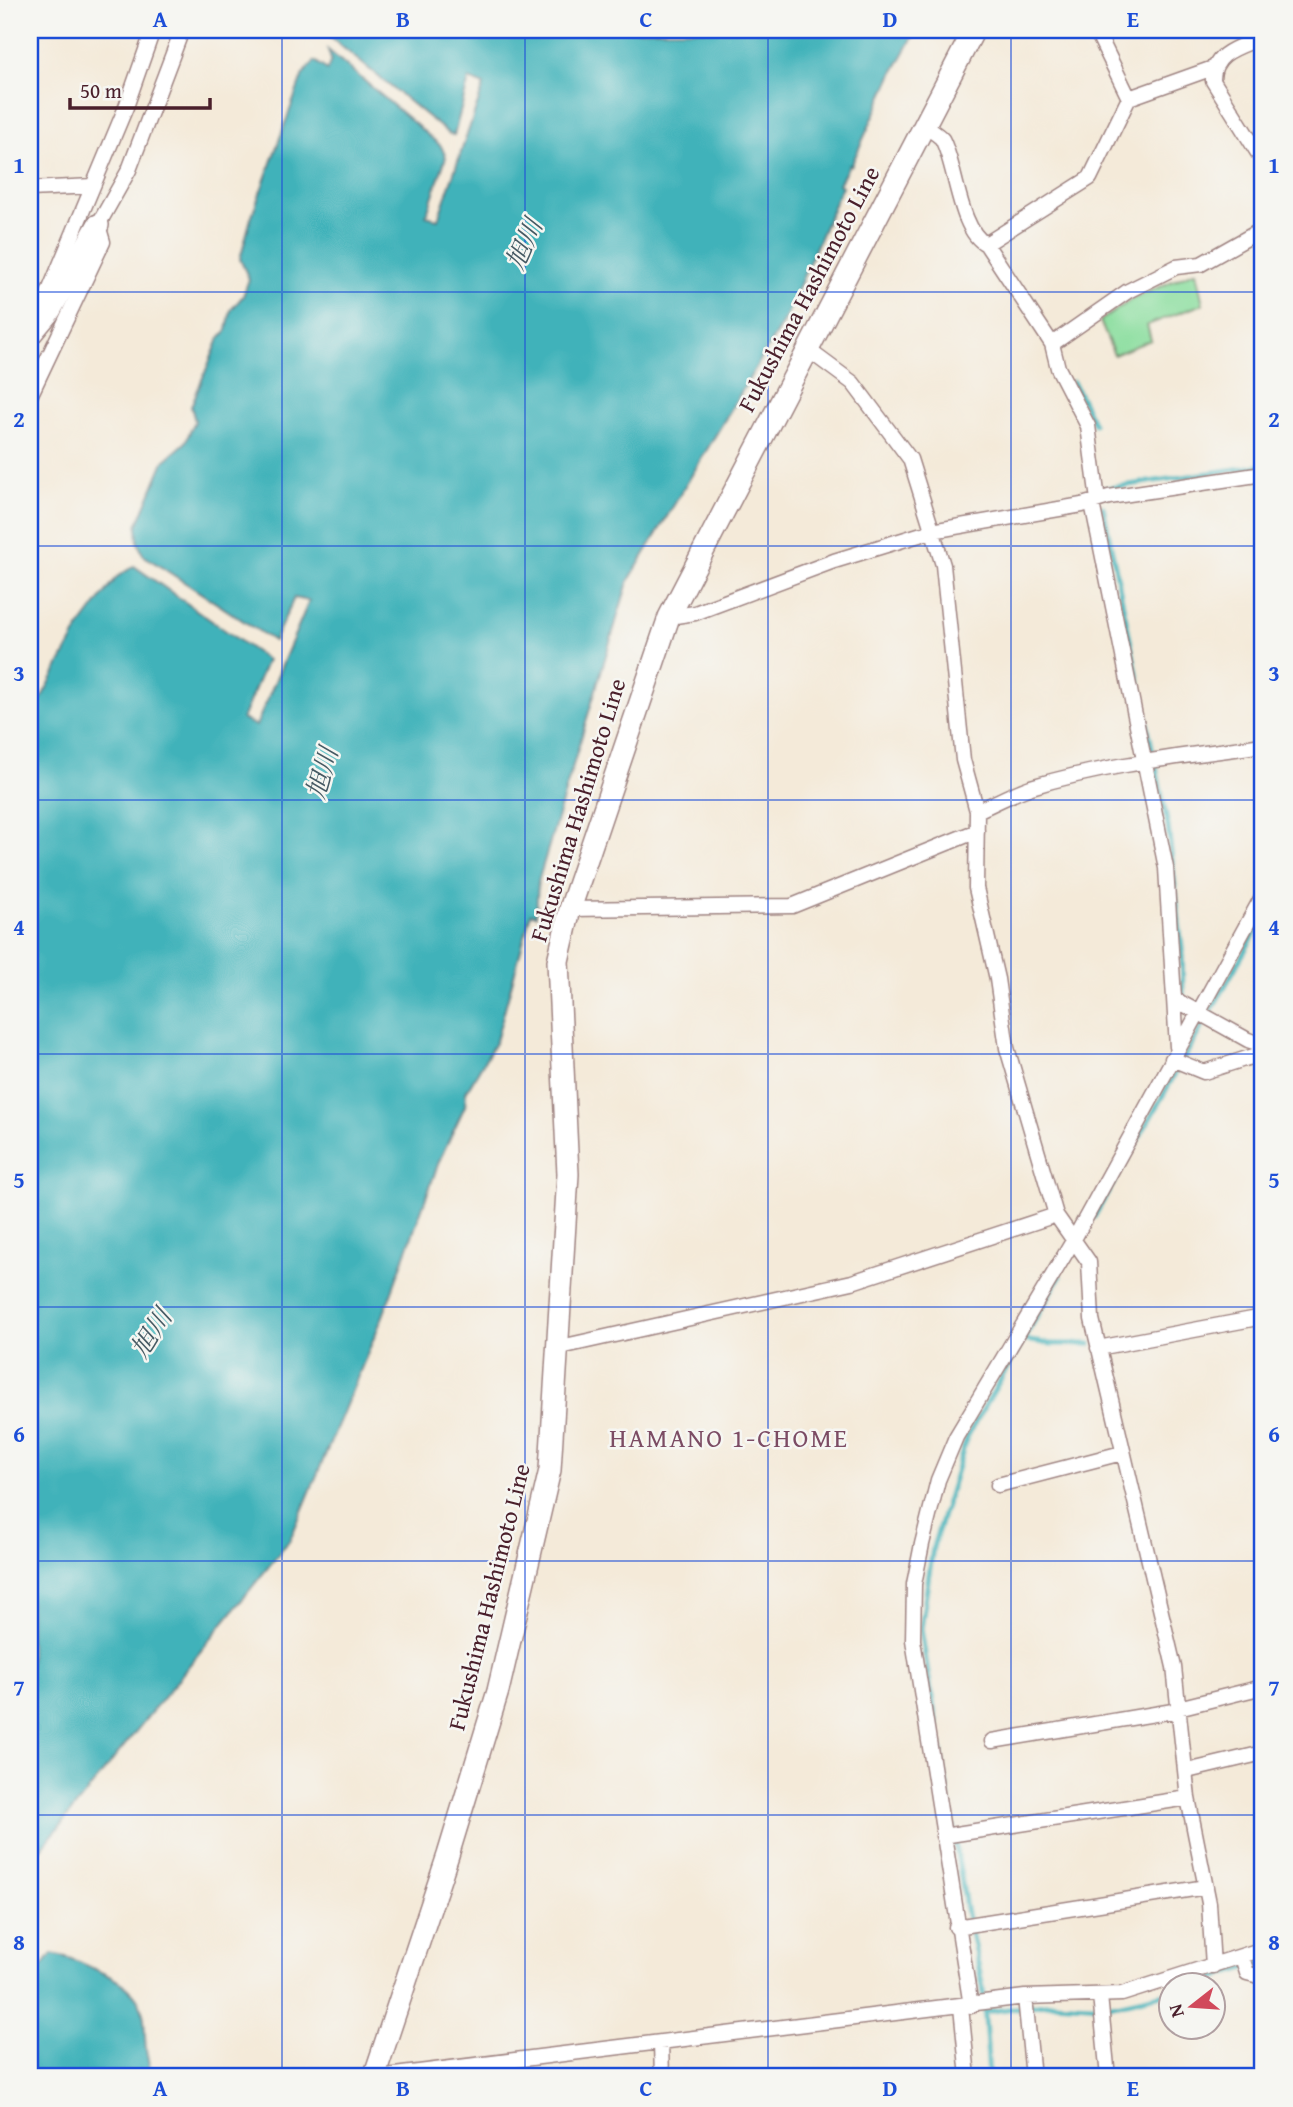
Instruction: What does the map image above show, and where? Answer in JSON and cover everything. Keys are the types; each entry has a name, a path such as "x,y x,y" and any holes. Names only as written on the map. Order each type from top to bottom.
{"main road":[{"name":"Fukushima Hashimoto Line","path":"376,2077 448,1855 501,1677 550,1469 568,1174 558,961 570,909 669,617 974,30"},
{"path":"31,333 50,311 98,225"}],"street":[{"path":"31,333 126,107 153,30"},
{"path":"30,396 103,242 98,225 129,170 182,30"},
{"path":"1097,30 1129,98"},
{"path":"1263,37 1222,55 1213,68 1213,82 1263,161"},
{"path":"986,244 1090,178 1129,98 1213,68"},
{"path":"924,126 941,137 970,223 979,241 986,244 1052,344 1058,368 1088,426 1095,501 1150,761 1166,868 1176,1000 1174,1056"},
{"path":"30,189 93,186"},
{"path":"1052,344 1128,291 1189,266 1201,264 1263,229"},
{"path":"807,349 852,383 910,459 943,565 963,760 977,811 976,888 997,979 1007,1048 1056,1215 1089,1262 1092,1319 1098,1348 1174,1667 1188,1798 1206,1887 1213,1966"},
{"path":"669,617 695,613 834,561 932,531 1263,474"},
{"path":"977,811 1028,788 1150,761 1263,745"},
{"path":"570,909 792,906 976,831"},
{"path":"968,2077 975,2005 958,1927 951,1835 912,1640 914,1584 922,1544 939,1480 956,1437 1078,1247 1174,1056 1263,895"},
{"path":"1176,1000 1263,1045"},
{"path":"1174,1056 1189,1068 1204,1072 1263,1053"},
{"path":"556,1348 852,1282 1056,1215"},
{"path":"1098,1348 1263,1317"},
{"path":"998,1485 1122,1453"},
{"path":"992,1741 1179,1709 1263,1687"},
{"path":"1187,1771 1263,1754"},
{"path":"951,1835 1188,1798"},
{"path":"958,1927 1206,1887"},
{"path":"1244,1965 1263,1949"},
{"path":"376,2077 975,2005 1101,2004 1122,1994 1213,1966 1244,1965 1263,1977"},
{"path":"1026,2003 1033,2077"},
{"path":"1101,2004 1108,2077"},
{"path":"661,2043 662,2077"}],"green space":[{"path":"1196,271 1203,304 1147,325 1151,340 1114,355 1100,321 1134,298"}],"water":[{"name":"旭川","path":"331,30 917,30 894,71 851,166 849,165 839,184 842,186 786,317 628,582 538,882 536,915 531,913 496,1041 466,1092 465,1106 440,1159 383,1316 290,1540 30,1863 30,1219 38,1205 37,1198 30,1195 30,719 79,628 117,577 134,566 267,660 242,719 256,726 309,601 294,598 274,641 143,555 138,542 137,526 164,461 185,443 195,421 191,406 219,339 227,330 231,310 243,296 249,279 240,259 251,218 303,74 315,61 327,70 331,60 328,50 441,146 446,157 426,216 438,219 484,85 469,79 454,135 449,134 330,37"},
{"path":"52,1954 72,1959 103,1973 134,1995 144,2018 145,2044 153,2077 30,2077 30,1983"}],"waterway":[{"path":"1195,260 1223,244"},
{"path":"1073,382 1094,424"},
{"path":"1102,492 1102,489 1263,465"},
{"path":"1103,507 1168,826 1182,948 1183,995"},
{"path":"1094,1217 1263,919"},
{"path":"989,2077 983,1987 967,1914 921,1629 933,1547 967,1437 1060,1277"},
{"path":"1023,1340 1051,1344 1090,1344"},
{"path":"1226,1974 1263,1962"},
{"path":"985,2012 1053,2003 1108,2006 1156,1995"}],"district":[{"name":"HAMANO 1-CHOME","path":"729,1438"}]}
